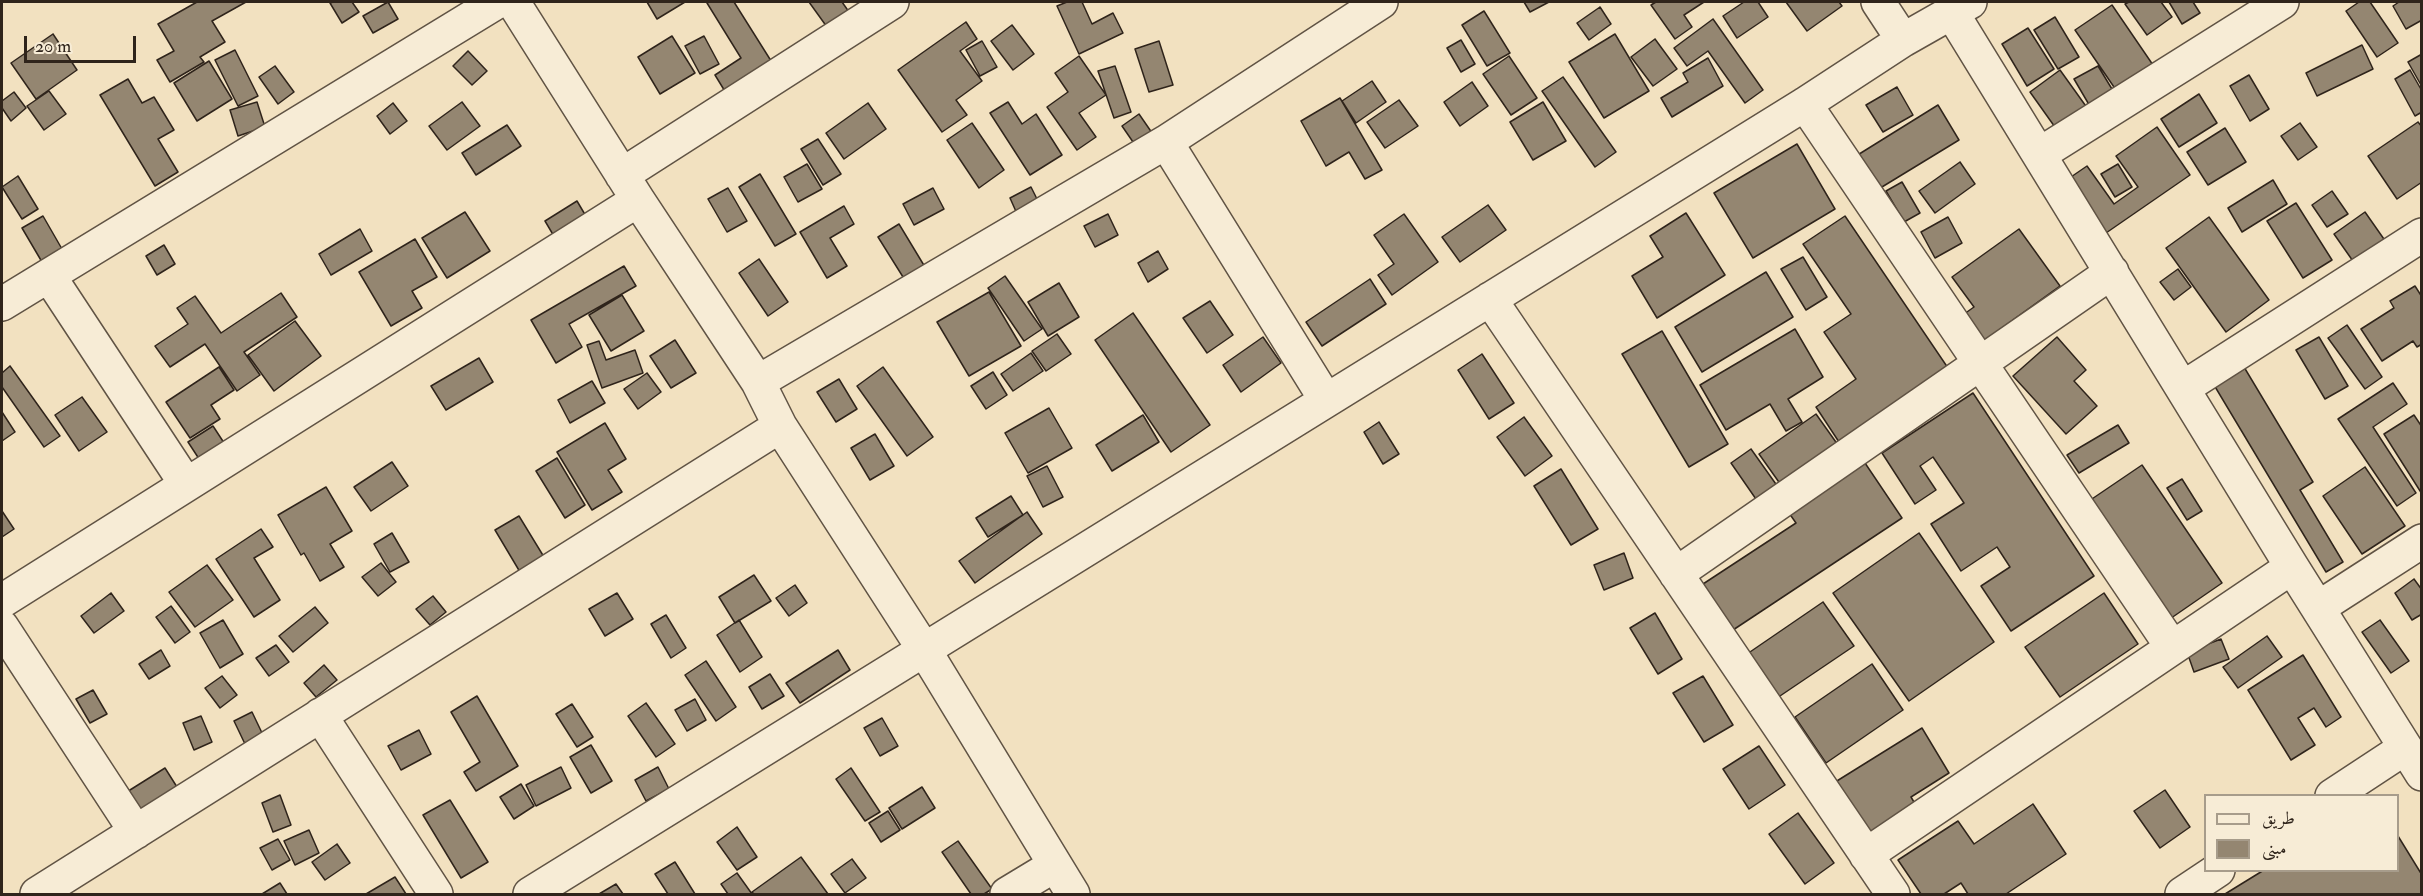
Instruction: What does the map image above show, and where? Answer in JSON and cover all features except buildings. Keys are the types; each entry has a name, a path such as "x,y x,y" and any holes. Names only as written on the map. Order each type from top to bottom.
{"street":[{"path":"2,304 497,2"},
{"path":"513,2 630,187 758,382 780,426 925,651 1073,894"},
{"path":"2,601 186,484 630,187 892,2"},
{"path":"758,382 1166,142 1338,13 1381,2"},
{"path":"1878,2 1903,40"},
{"path":"2040,154 2282,2"},
{"path":"530,894 925,651 1804,104 1903,40 1961,7 2040,154 2413,761 2334,794"},
{"path":"1804,104 2172,648"},
{"path":"1166,142 1326,400"},
{"path":"2183,388 2421,235"},
{"path":"1676,574 2112,272"},
{"path":"49,276 186,484"},
{"path":"1490,299 1893,894"},
{"path":"37,894 780,426"},
{"path":"2318,608 2421,542"},
{"path":"1866,855 2292,567"},
{"path":"2,627 136,832"},
{"path":"320,716 436,894"},
{"path":"1007,894 1055,865"},
{"path":"2182,894 2215,872"}]}
